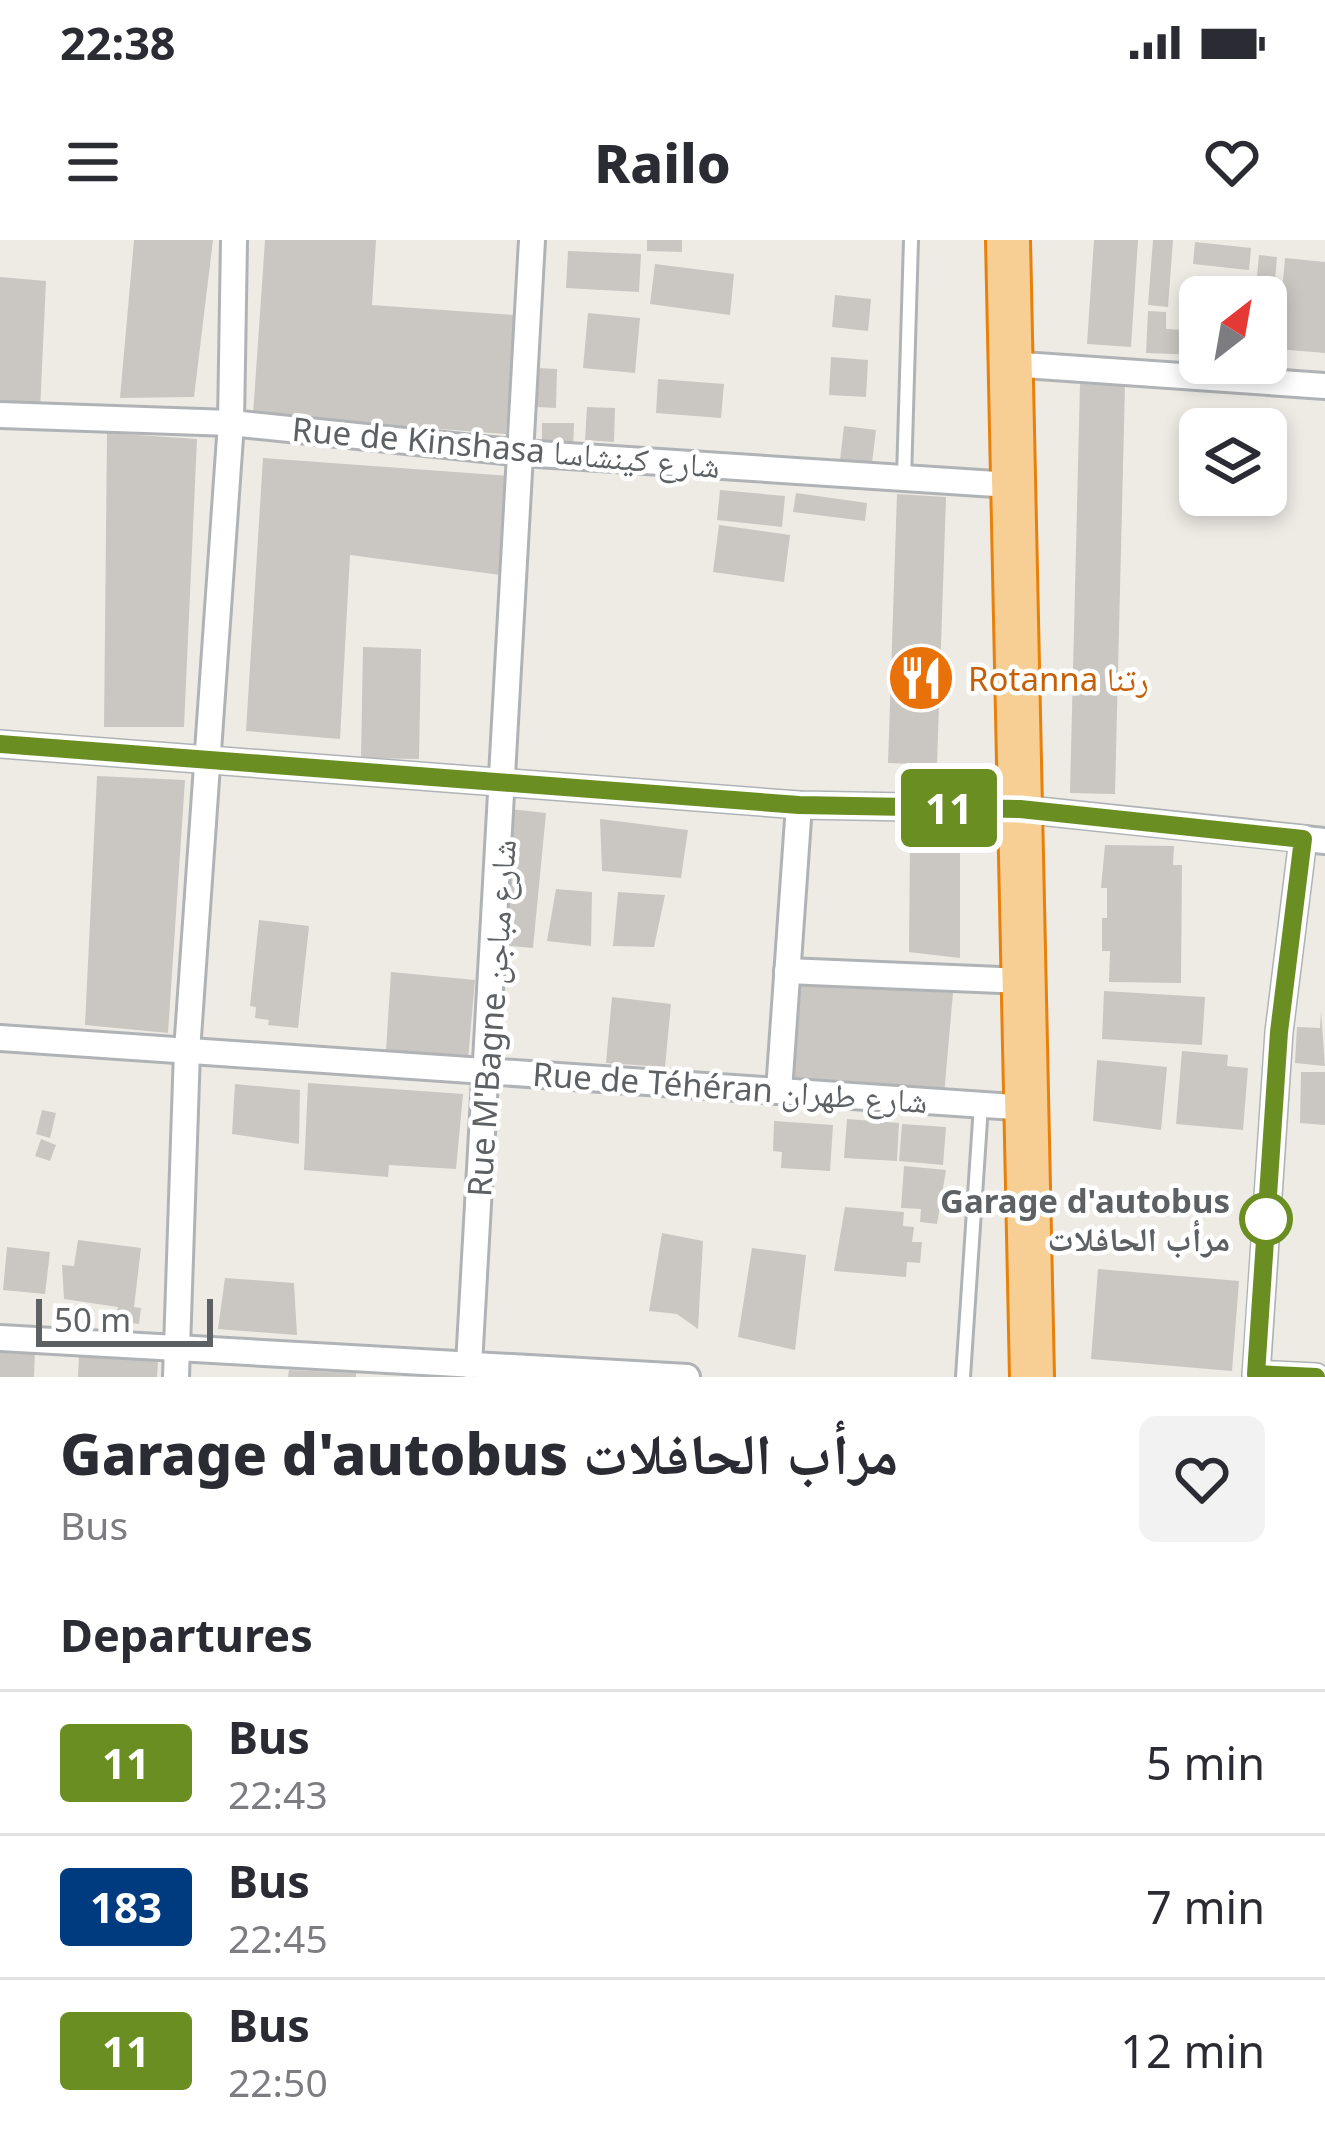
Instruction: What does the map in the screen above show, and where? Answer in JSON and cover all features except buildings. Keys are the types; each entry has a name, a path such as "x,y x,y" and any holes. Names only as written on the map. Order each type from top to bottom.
{"highway":[{"path":"1008,240 1032,1377"}],"street":[{"path":"176,1377 187,1051 211,761 231,423 234,240"},
{"name":"Rue M'Bagne شارع مباجن","path":"469,1365 532,240"},
{"path":"1010,364 1325,386"},
{"name":"Rue de Kinshasa شارع كينشاسا","path":"0,415 231,423 521,453 1011,485"},
{"path":"0,744 799,805 1020,809 1314,840 1279,1032 1256,1376 1316,1377"},
{"path":"778,1090 799,805"},
{"path":"787,971 1025,981"},
{"name":"Rue de Téhéran شارع طهران","path":"0,1038 1028,1108"},
{"path":"0,1338 687,1377"}],"lane":[{"path":"904,478 911,240"},
{"path":"963,1377 981,1104"}],"bus line":[{"name":"11","path":"0,744 799,805 1020,809 1303,839 1279,1032 1256,1374 1316,1377"}],"place":[{"name":"Rotanna رتنا","path":"921,678"},
{"name":"Garage d'autobus مرأب الحافلات","path":"1266,1219"}]}
